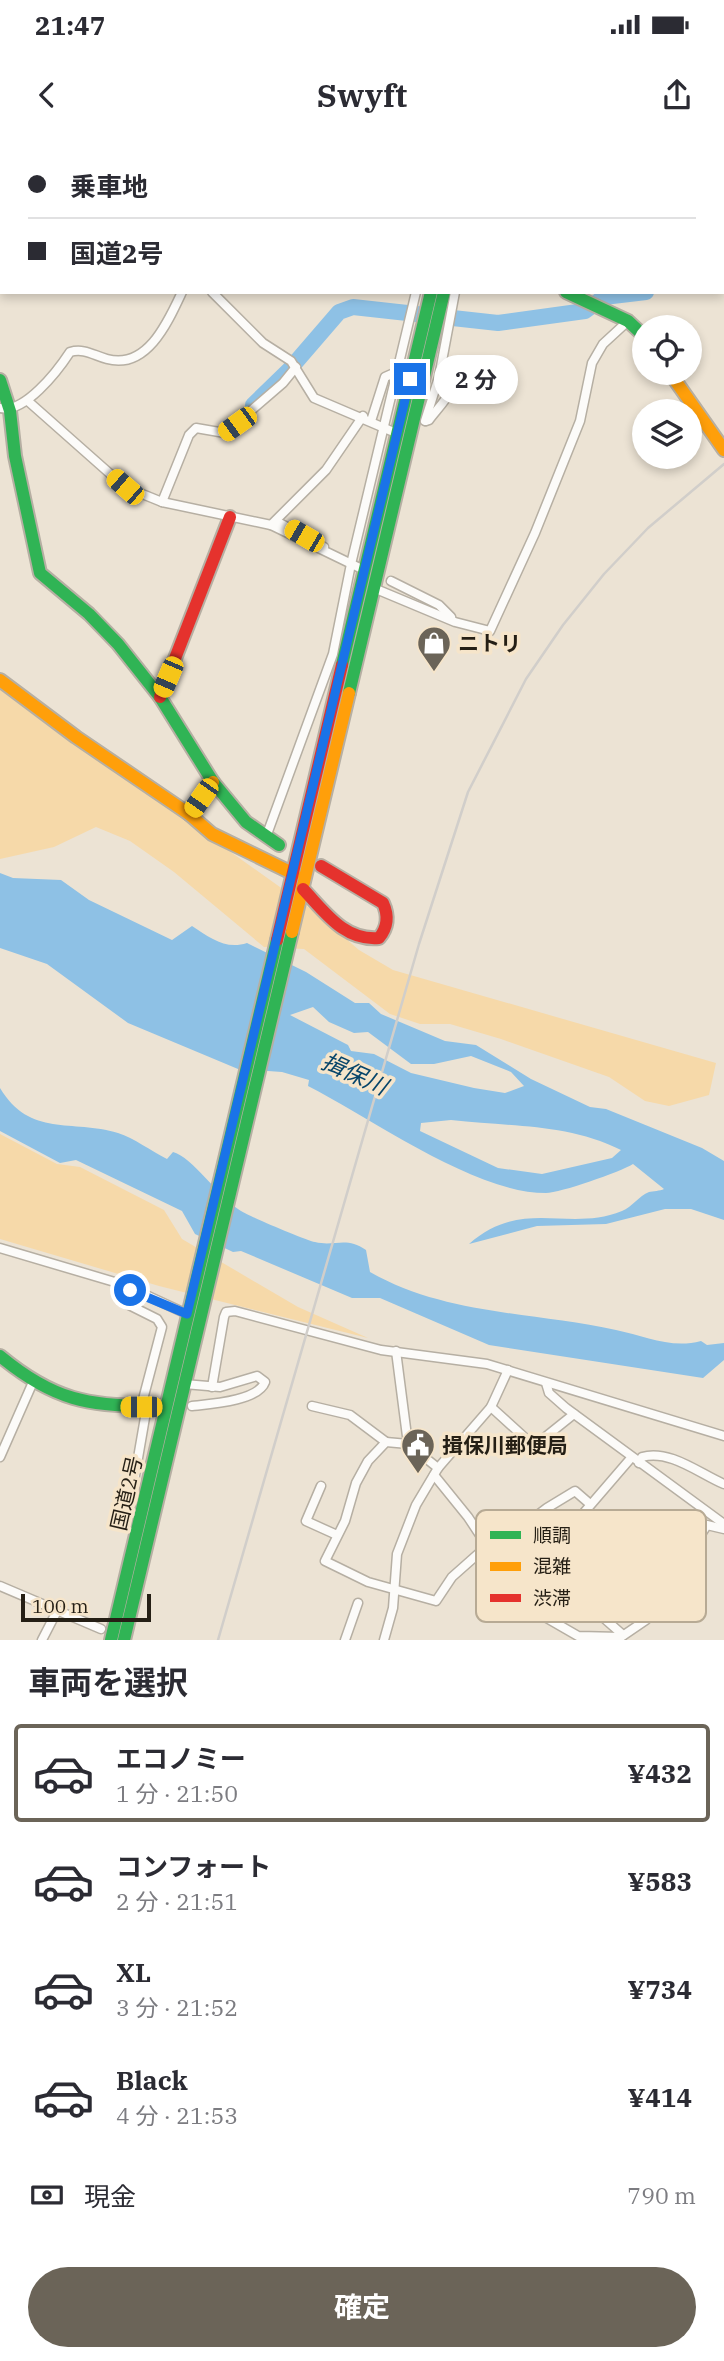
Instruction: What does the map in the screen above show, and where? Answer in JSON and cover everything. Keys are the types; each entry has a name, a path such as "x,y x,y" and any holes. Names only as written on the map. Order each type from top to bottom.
{"main road":[{"path":"570,294 632,325"},
{"name":"国道2号","path":"124,1640 184,1384 199,1297 294,901 294,874 397,433 423,325 438,303"},
{"name":"国道2号","path":"294,901 303,889 442,328 438,303"},
{"path":"0,380 40,573 89,614 118,643 160,697 213,782 246,822 279,845"},
{"path":"679,385 724,447"},
{"path":"160,697 230,517"},
{"path":"0,680 76,737 190,814 212,834 294,874"},
{"path":"190,814 213,782"},
{"path":"303,889 347,933 360,940 379,938 384,932 387,921 383,903 321,866"},
{"name":"国道2号","path":"111,1640 187,1314 199,1297"},
{"path":"0,1356 33,1382 64,1399 84,1405 149,1407"}],"street":[{"path":"5,409 29,402 70,352 80,349 125,361 143,352 166,326 181,294"},
{"path":"214,294 263,344 291,361 314,398 367,419 383,430 397,433"},
{"path":"266,837 333,654 351,564 416,294"},
{"path":"376,589 455,622 491,631 535,533 580,421 592,363 603,344 628,321"},
{"path":"419,421 429,420 452,390 455,379 452,368 443,366"},
{"path":"162,502 188,435 196,428 225,433 283,383 296,368"},
{"path":"273,523 326,470 367,419 384,377 394,373"},
{"path":"29,402 125,487 162,502 273,523 324,547"},
{"path":"273,523 366,570"},
{"path":"391,581 439,605 455,622"},
{"path":"0,1248 118,1283 127,1291 135,1290 187,1314"},
{"path":"127,1291 124,1300 127,1304 157,1319 162,1327 134,1481"},
{"path":"212,1387 226,1312 235,1311 300,1326 365,1346 487,1364 724,1436"},
{"path":"396,1352 408,1444 436,1472 476,1529"},
{"path":"384,1640 396,1590 400,1545 416,1505 436,1472 491,1408 508,1370"},
{"path":"184,1384 212,1387 257,1376 265,1382 259,1391 230,1401 192,1406"},
{"path":"0,1457 33,1382"},
{"path":"546,1383 549,1393 574,1414 704,1510"},
{"path":"312,1406 350,1415 386,1442 408,1444"},
{"path":"491,1408 534,1446 574,1414"},
{"path":"386,1442 368,1461 356,1483 325,1561 368,1582 436,1601 452,1577 476,1559"},
{"path":"585,1510 635,1461 649,1455 673,1459 724,1484"},
{"path":"321,1486 306,1521 337,1535"},
{"path":"544,1510 575,1491 590,1504"},
{"path":"706,1511 724,1524"},
{"path":"706,1527 724,1529"},
{"path":"0,1586 101,1629"},
{"path":"345,1640 358,1603"},
{"path":"42,1640 57,1611"},
{"path":"553,1622 577,1638 623,1637 642,1622"},
{"path":"607,1622 623,1637"}],"shaded area":[{"path":"0,688 315,912 359,950 393,970 716,1063 709,1095 669,1106 645,1101 609,1077 501,1039 450,1024 420,1024 390,1014 304,949 264,947 174,872 130,841 96,827 54,847 0,859"},
{"path":"0,1134 57,1164 80,1167 164,1210 182,1239 298,1307 368,1338 159,1286 0,1239"}],"water":[{"name":"揖保川","path":"0,873 13,878 61,880 89,900 172,940 192,926 225,944 247,943 306,972 355,1003 369,1003 381,1014 445,1041 476,1045 531,1079 590,1107 606,1109 702,1148 724,1161 724,1220 691,1209 665,1209 606,1224 537,1226 469,1244 489,1230 508,1222 602,1217 626,1209 649,1192 664,1189 633,1164 564,1190 546,1193 518,1190 488,1181 424,1152 308,1086 309,1080 282,1072 238,1069 128,1023 47,964 0,948","holes":["313,1007 329,1022 354,1033 368,1032 411,1064 434,1064 471,1056 511,1072 524,1086 505,1093 474,1088 411,1073 374,1054 351,1051 348,1045 290,1015","451,1120 559,1130 600,1141 621,1150 612,1158 542,1174 498,1168 420,1131 421,1123"]},
{"path":"0,1088 12,1104 38,1121 118,1133 167,1159 173,1152 180,1155 241,1211 315,1242 359,1246 366,1250 370,1272 399,1286 459,1305 585,1324 669,1343 724,1343 724,1360 703,1378 489,1345 380,1298 352,1298 241,1251 233,1252 195,1234 182,1211 76,1160 60,1163 0,1131"}],"waterway":[{"path":"253,405 289,370 339,312 353,307 498,323 585,311 604,297 629,294"}],"railway":[{"path":"218,1640 419,944 468,792 526,679 563,625 604,574 648,528 724,464"}],"traffic: fast":[{"path":"342,665 431,294"},
{"path":"349,693 444,294"},
{"path":"570,294 632,325"},
{"path":"0,380 10,411 15,456 40,573 89,614 118,644 160,697 213,782 246,822 279,845"},
{"path":"124,1640 292,932"},
{"path":"111,1640 277,940"},
{"path":"0,1356 37,1383 73,1398 111,1405 157,1406"}],"traffic: slow":[{"path":"678,385 724,450"},
{"path":"0,680 76,737 189,814 212,834 294,874"},
{"path":"292,932 349,693"},
{"path":"189,814 213,782"}],"traffic: jam":[{"path":"160,697 230,517"},
{"path":"277,940 342,665"},
{"path":"303,889 345,930 367,938 379,938 387,921 383,903 321,866"}],"place":[{"name":"ニトリ","path":"434,673"},
{"name":"揖保川郵便局","path":"418,1475"}],"route":[{"path":"130,1290 187,1314 193,1296 410,379"}]}
